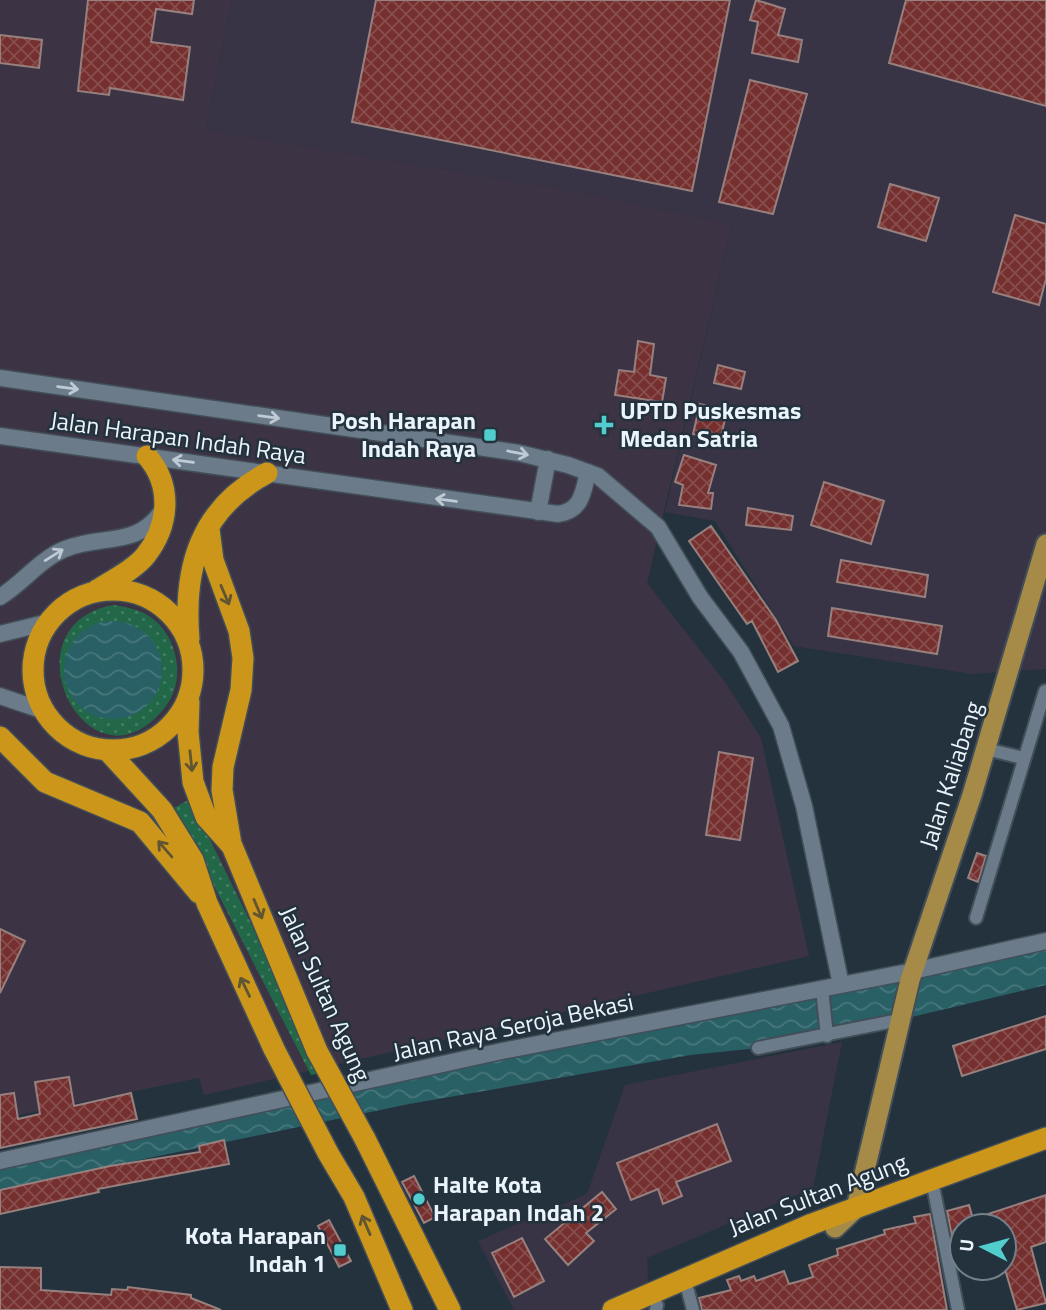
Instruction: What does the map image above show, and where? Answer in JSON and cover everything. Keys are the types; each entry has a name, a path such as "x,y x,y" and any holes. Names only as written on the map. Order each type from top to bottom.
{"highway":[{"path":"148,456 159,469 166,485 167,503 145,555 93,593 68,604 49,622 38,643 33,666 35,689 44,711 56,727 71,739 108,751 136,748 160,735 180,715 190,693 193,668 186,598 194,556 218,511 233,495 267,473"},
{"path":"209,529 213,560 239,631 243,658 241,690 223,767 222,790 232,846"},
{"path":"93,593 119,590 151,600 177,622 189,647"},
{"name":"Jalan Sultan Agung","path":"190,693 188,732 193,782 206,817 232,846 317,1051 365,1139 450,1310"},
{"path":"0,737 46,782 140,822 206,903"},
{"path":"108,751 162,810 193,860 206,903 274,1049 354,1197 402,1310"},
{"name":"Jalan Sultan Agung","path":"612,1310 711,1266 856,1208 1046,1138"},
{"name":"Jalan Sultan Agung","path":"653,1308 690,1301 835,1228 1046,1153"}],"main road":[{"name":"Jalan Kaliabang","path":"856,1208 899,1020 986,749 1046,544"},
{"path":"835,1228 856,1208"}],"street":[{"name":"Jalan Harapan Indah Raya","path":"0,378 548,459 588,472 608,483 658,527 700,597 741,652 781,726 807,818 841,985"},
{"name":"Jalan Harapan Indah Raya","path":"0,436 558,514 573,510 581,500 588,472"},
{"path":"538,512 548,459"},
{"path":"0,597 62,550 78,544 135,535 147,530 167,503"},
{"path":"0,634 49,622"},
{"path":"976,918 1045,691"},
{"path":"0,696 44,711"},
{"path":"986,749 1023,758"},
{"name":"Jalan Raya Seroja Bekasi","path":"0,1161 502,1051 822,991 841,985 912,976 1046,941"},
{"path":"822,991 827,1036"},
{"path":"758,1048 827,1036 861,1025 899,1020"},
{"path":"934,1191 958,1310"}],"shaded area":[{"path":"0,0 232,0 206,129 566,189 732,224 647,583 725,682 761,738 809,956 204,1095 199,1078 0,1119"},
{"path":"232,0 1046,0 1046,669 972,674 794,646 715,521 665,512 732,224 566,189 206,129"},
{"path":"842,1042 813,1188 647,1258 649,1310 514,1310 478,1241 587,1194 625,1085"}],"green space":[{"path":"113,605 141,612 159,624 172,645 177,670 176,683 166,706 137,731 110,735 86,723 69,700 60,672 63,644 80,619"},
{"path":"190,799 324,1072 311,1075 174,808"}],"water":[{"path":"113,621 132,625 148,635 158,651 162,670 158,689 148,705 132,715 113,719 94,715 78,705 68,689 64,670 68,651 78,635 94,625"},
{"path":"1046,941 1046,985 899,1020 758,1048 691,1055 409,1104 0,1189 0,1160"}],"building":[{"path":"88,0 194,0 192,14 156,9 151,42 190,47 183,100 110,88 109,95 78,91"},
{"path":"376,0 730,0 692,191 352,122"},
{"path":"756,0 785,9 778,35 802,40 798,62 752,53 758,22 750,20"},
{"path":"906,0 1046,0 1046,106 889,63"},
{"path":"0,35 42,40 39,68 0,63"},
{"path":"750,80 807,94 773,214 719,202"},
{"path":"890,184 939,198 926,241 878,227"},
{"path":"1015,215 1046,224 1046,279 1039,305 993,292"},
{"path":"638,341 654,344 650,375 666,378 662,402 615,395 619,370 634,372"},
{"path":"718,365 745,372 741,389 714,383"},
{"path":"700,404 727,411 720,440 693,434"},
{"path":"684,455 716,465 708,493 713,493 711,509 679,505 683,485 675,482"},
{"path":"824,482 884,501 871,544 811,525"},
{"path":"748,508 793,516 791,530 746,525"},
{"path":"711,526 776,620 798,661 778,672 752,621 747,624 689,541"},
{"path":"841,560 928,575 925,597 837,582"},
{"path":"832,608 942,626 937,654 828,636"},
{"path":"719,752 753,758 740,840 706,835"},
{"path":"977,853 986,856 978,882 968,878"},
{"path":"0,929 25,941 0,993"},
{"path":"1046,1016 1046,1049 962,1076 953,1046"},
{"path":"69,1077 74,1106 131,1093 137,1119 0,1148 0,1095 14,1093 18,1119 40,1114 35,1082"},
{"path":"717,1124 731,1161 676,1182 682,1196 663,1204 658,1189 631,1200 617,1163"},
{"path":"224,1140 229,1164 98,1189 99,1192 0,1214 0,1190 110,1166 200,1152 199,1146"},
{"name":"Halte Kota Harapan Indah 2","path":"414,1176 435,1217 424,1223 402,1182"},
{"path":"602,1192 616,1209 586,1233 594,1241 568,1265 545,1239"},
{"path":"1046,1195 1046,1242 1031,1247 1046,1303 1017,1310 1009,1282 1018,1282 1018,1212 994,1212"},
{"path":"969,1205 971,1212 948,1212 948,1216 947,1211"},
{"path":"930,1214 947,1310 702,1310 699,1298 731,1290 727,1280 739,1276 741,1281 754,1276 756,1281 784,1271 789,1284 813,1277 809,1265 838,1255 837,1249 885,1234 884,1230 916,1223 914,1217"},
{"path":"329,1220 351,1261 339,1267 318,1226"},
{"path":"522,1238 544,1281 514,1297 492,1253"},
{"path":"0,1267 41,1268 41,1290 111,1295 112,1289 127,1290 128,1287 191,1295 191,1298 221,1310 0,1310"}],"place":[{"name":"UPTD Puskesmas Medan Satria","path":"604,425"},
{"name":"Posh Harapan Indah Raya","path":"490,435"},
{"name":"Halte Kota Harapan Indah 2","path":"419,1199"},
{"name":"Kota Harapan Indah 1","path":"340,1250"}]}
